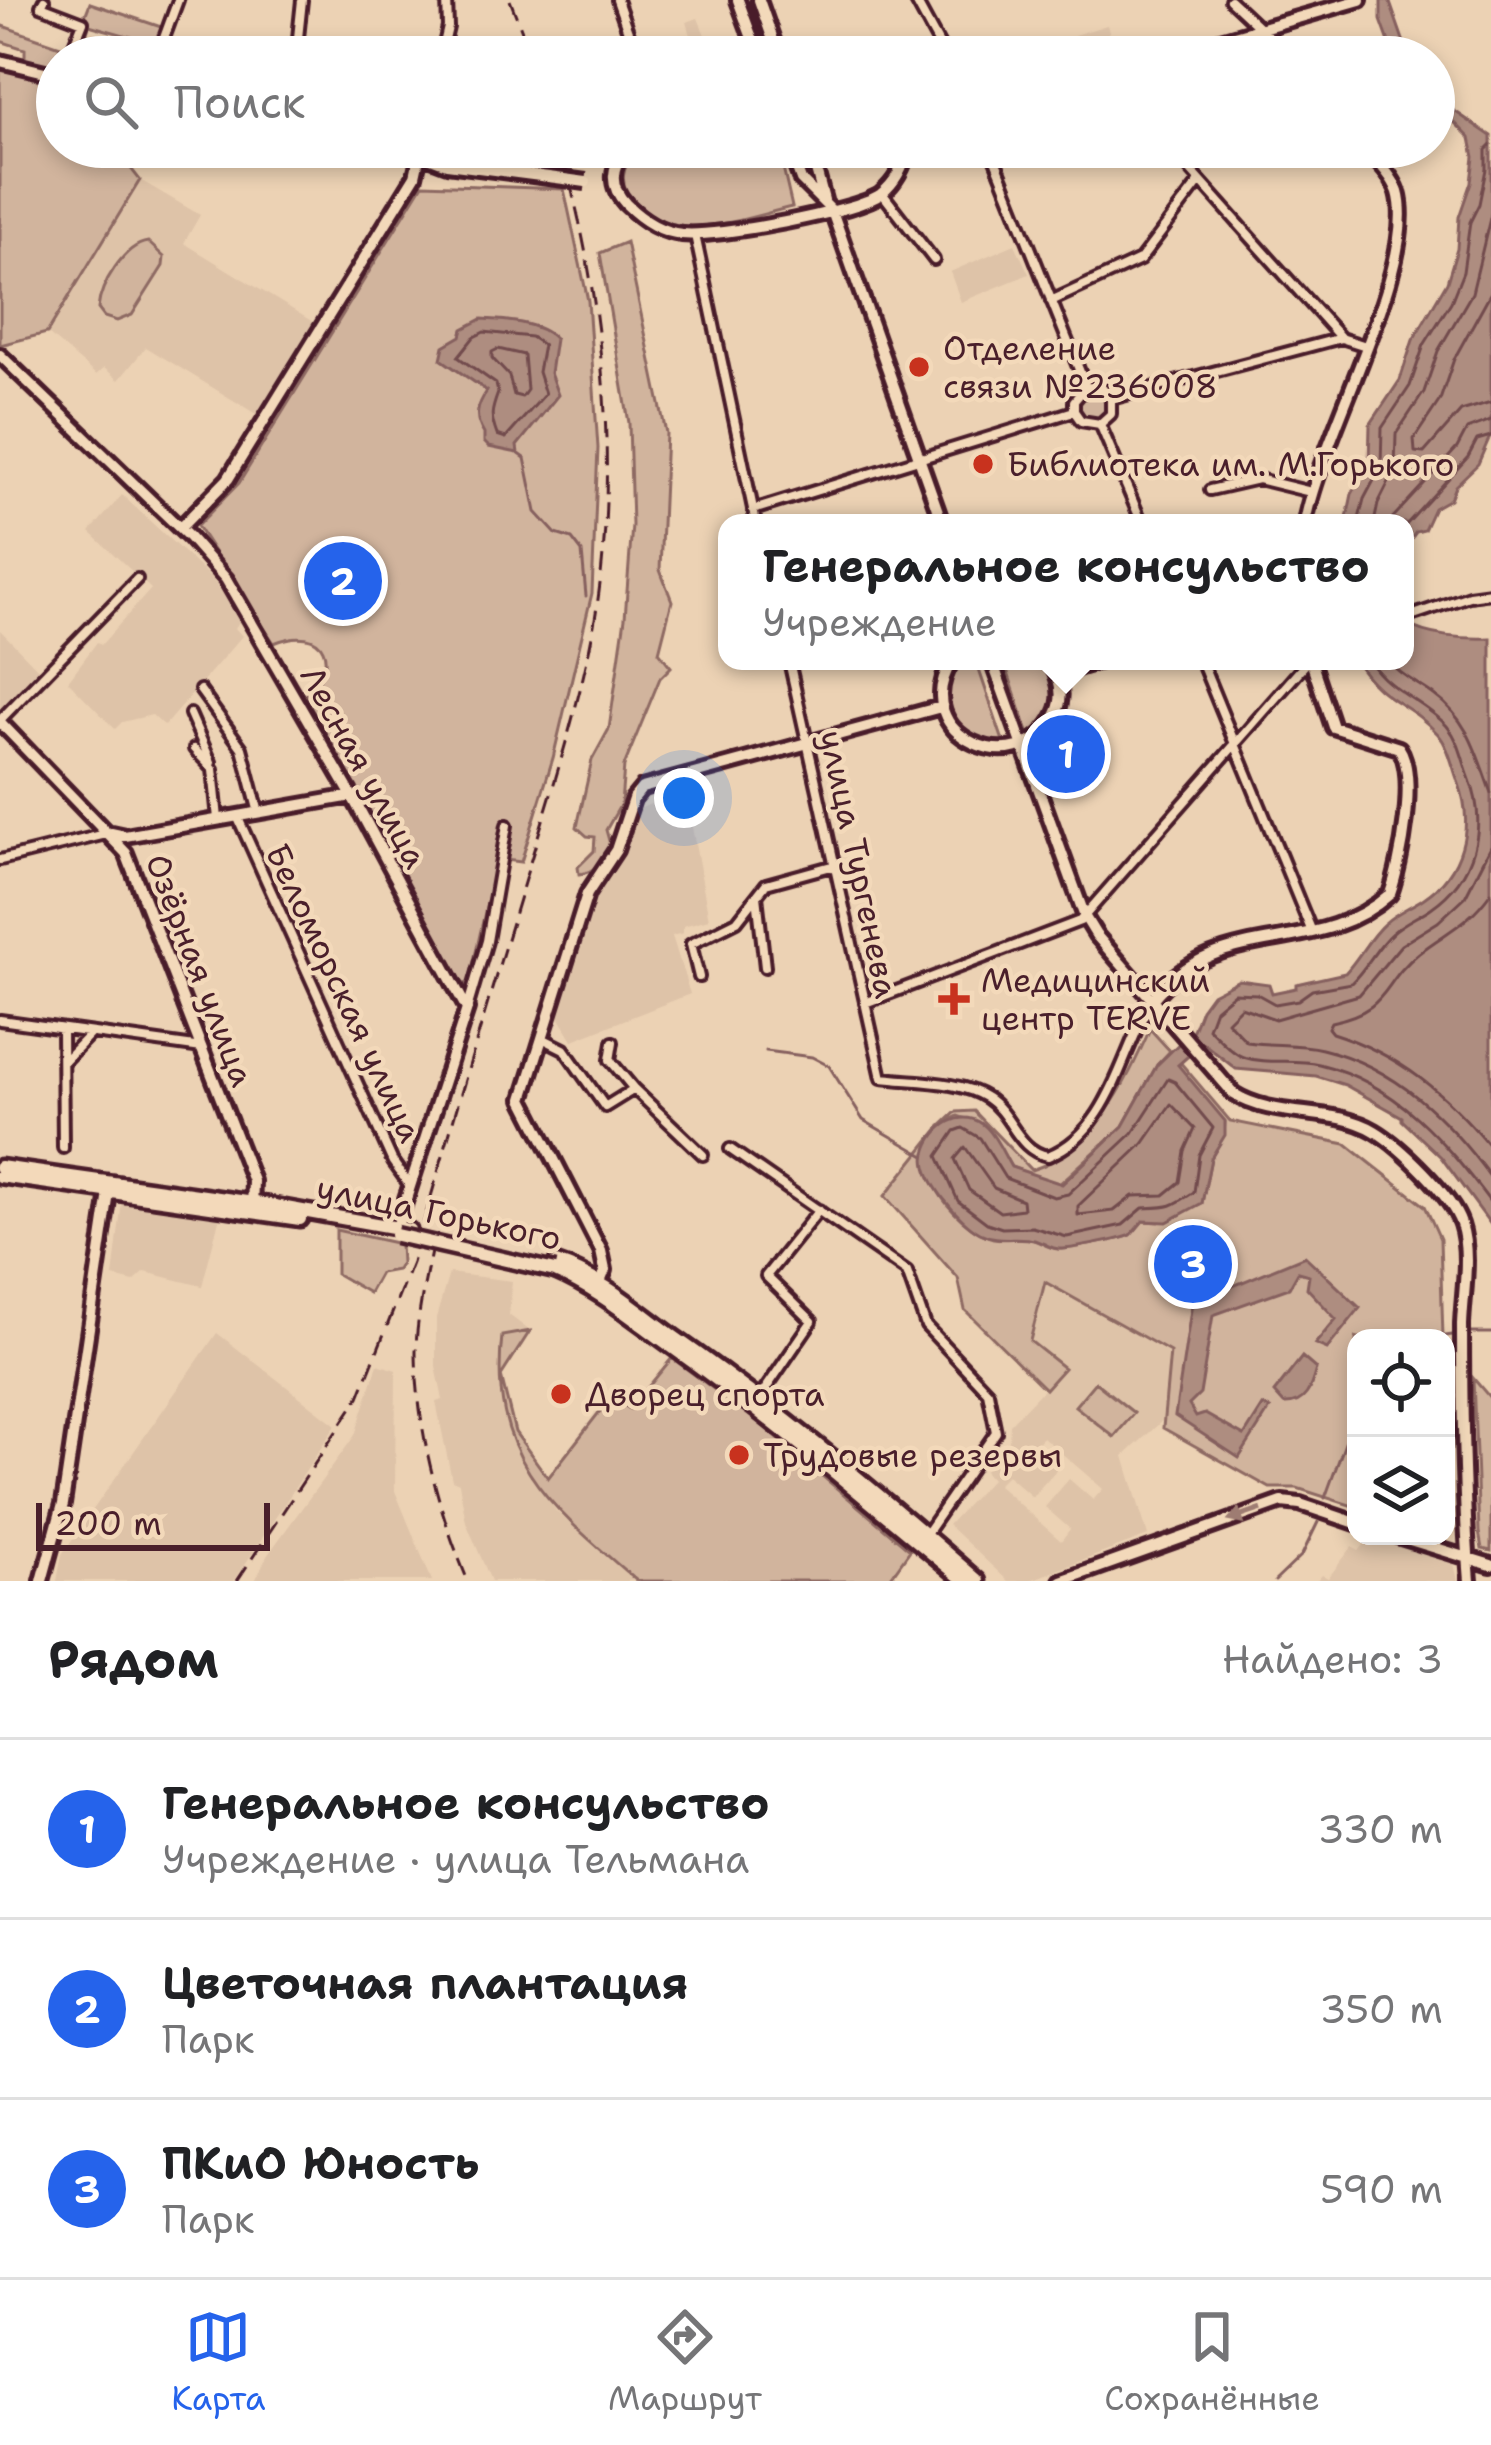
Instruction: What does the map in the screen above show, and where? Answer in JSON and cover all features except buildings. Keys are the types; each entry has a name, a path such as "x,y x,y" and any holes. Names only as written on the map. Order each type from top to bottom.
{"main road":[{"name":"улица Горького","path":"0,1172 397,1231 556,1267 594,1286 757,1402 978,1581"},
{"name":"улица Горького","path":"757,1402 965,1581"}],"street":[{"path":"44,0 41,6 82,22 77,36"},
{"path":"165,36 178,0"},
{"path":"298,36 302,0"},
{"path":"446,36 447,0"},
{"path":"617,0 630,36"},
{"path":"738,0 751,36"},
{"path":"759,0 772,36"},
{"path":"916,0 935,36"},
{"path":"1230,0 1267,36"},
{"path":"1236,36 1360,0"},
{"path":"0,61 36,70"},
{"path":"180,528 228,479 417,168"},
{"path":"478,168 613,182"},
{"path":"614,168 617,195 650,224 695,235 882,193 901,168"},
{"path":"797,168 801,180 828,207"},
{"path":"816,168 939,514"},
{"path":"998,168 1086,387"},
{"path":"1189,168 1342,338 1366,346"},
{"path":"1307,514 1402,229 1395,184 1382,168"},
{"path":"1051,301 1140,260 1200,181"},
{"path":"882,193 934,260"},
{"path":"695,235 754,514"},
{"path":"1112,399 1342,338"},
{"name":"Лесная улица","path":"0,356 180,528 226,579 352,796 467,1009"},
{"path":"1086,387 1102,388 1112,399 1111,414 1100,424"},
{"path":"1086,387 1074,401 1074,411 1082,421 1100,424"},
{"path":"753,510 1074,411"},
{"path":"1100,424 1138,514"},
{"path":"1210,490 1258,479 1311,492"},
{"path":"0,721 136,579"},
{"path":"1414,615 1491,593"},
{"name":"улица Тургенева","path":"791,670 882,1078 983,1095 998,1107 1027,1147 1048,1156 1070,1144 1093,1120 1151,1000"},
{"path":"947,670 940,707 951,725 976,745 1004,749 1040,736 1056,715 1061,692 1055,670"},
{"path":"995,670 1085,916 1151,1000 1240,1098 1348,1120 1376,1132 1455,1211 1463,1232 1470,1581"},
{"path":"1057,674 1071,670"},
{"path":"1205,670 1312,934"},
{"path":"865,1003 1085,916 1302,670"},
{"path":"1151,1000 1202,956 1255,941 1312,934 1356,920 1390,894 1408,765 1399,748 1333,727 1313,670"},
{"path":"200,690 242,748 259,814"},
{"path":"594,1286 605,1270 603,1258 525,1108 525,1089 587,894 616,850 633,799 642,788 940,707"},
{"path":"190,714 213,769 218,820"},
{"name":"Озёрная улица","path":"0,721 126,853 253,1181 253,1208"},
{"path":"194,749 213,769"},
{"path":"0,860 111,833 125,836 352,796"},
{"name":"Беломорская улица","path":"238,818 393,1162 410,1186"},
{"path":"397,1231 488,941 506,825"},
{"path":"699,977 691,944 737,921 766,884 835,865"},
{"path":"757,895 765,968"},
{"path":"0,1020 202,1048"},
{"path":"62,1030 63,1148"},
{"path":"62,1063 91,1034"},
{"path":"542,1037 564,1049 604,1107 634,1089"},
{"path":"613,1042 610,1060 704,1155"},
{"path":"730,1150 907,1272 931,1334 988,1392 997,1432 925,1534"},
{"path":"41,1581 62,1504 110,1187"},
{"path":"757,1402 812,1321 766,1276 819,1210"},
{"path":"1061,1581 1282,1502 1347,1520"},
{"path":"1428,1545 1491,1565"}],"shaded area":[{"path":"90,3 167,29 164,36 128,36 89,25 86,36 77,36"},
{"path":"698,18 705,36 691,36 687,22"},
{"path":"0,25 36,38 36,168 131,168 140,180 47,333 0,345 0,61 25,67 25,49 0,41"},
{"path":"1107,25 1110,36 1074,36"},
{"path":"783,168 792,207 712,225 672,224 654,217 631,198 624,171"},
{"path":"140,180 200,215 184,243 318,325 261,417 146,347 119,380 104,368 96,375 47,333"},
{"path":"423,184 564,189 588,301 598,448 592,593 553,758 521,862 497,859 469,983 463,984 303,697 323,672 323,650 306,638 274,643 197,526 239,483"},
{"path":"148,242 164,257 163,266 132,315 117,321 104,317 98,309 108,278 130,250"},
{"path":"626,242 666,433 660,570 672,601 659,652 671,667 660,678 624,766 621,804 606,830 610,844 595,868 579,874 578,867 594,851 595,837 577,827 592,760 609,729 632,525 629,423 600,253"},
{"path":"1015,244 1029,274 961,302 950,272"},
{"path":"1093,392 1103,396 1107,406 1103,416 1093,420 1083,416 1079,406 1083,396"},
{"path":"122,495 212,579 241,619 235,628 242,636 164,726 152,715 122,722 115,729 68,681 97,642 101,645 151,589 90,532"},
{"path":"0,630 41,672 2,710 0,708"},
{"path":"952,670 979,670 1004,744 975,738 958,726 947,710"},
{"path":"1007,670 1046,670 1051,681 1050,711 1029,735"},
{"path":"685,789 709,919 683,926 683,933 672,936 690,994 573,1040 558,1015 563,977 587,914 617,864 637,810"},
{"path":"1150,1029 1170,1051 1123,1126 1058,1185 1011,1167 986,1126 958,1116 930,1144 932,1179 955,1213 987,1236 1028,1238 1058,1249 1126,1237 1143,1221 1159,1222 1202,1203 1211,1158 1224,1135 1225,1122 1178,1069 1180,1062 1230,1121 1346,1144 1425,1206 1440,1239 1443,1329 1347,1329 1347,1504 1297,1488 1270,1488 1163,1428 1170,1352 1045,1282 1030,1341 1064,1368 1045,1389 965,1310 958,1278 885,1196 939,1128 956,1112 974,1111 1031,1170 1053,1160 1090,1131 1130,1072"},
{"path":"122,1201 220,1216 202,1286 145,1272 134,1282 113,1277"},
{"path":"336,1230 400,1244 397,1270 380,1273 369,1293 336,1274"},
{"path":"449,1273 512,1281 509,1315 530,1331 502,1336 500,1357 506,1421 520,1456 556,1511 637,1581 491,1581 466,1522 459,1483 452,1480 436,1402 443,1400 436,1366 436,1318"},
{"path":"1044,1281 1170,1352 1162,1421 1124,1456 1148,1536 1028,1581 1008,1581 948,1525 991,1479 984,1471 1009,1440 1010,1424 1063,1369 1030,1341","holes":["1043,1437 1103,1489 1093,1500 1069,1479 1045,1507 1070,1529 1061,1541 997,1485 1007,1475 1032,1497 1057,1469 1033,1448"]},
{"path":"530,1331 501,1376 515,1432 548,1478 611,1397 630,1409 672,1358 757,1421 910,1550 888,1581 637,1581 553,1504 516,1448 500,1379 502,1336"},
{"path":"217,1333 336,1425 234,1581 57,1581 62,1554"},
{"path":"378,1364 396,1370 395,1491 432,1581 255,1581 267,1556 355,1435"},
{"path":"1473,1378 1491,1399 1491,1551 1482,1549 1479,1532"},
{"path":"1095,1382 1134,1413 1114,1437 1075,1406"},
{"path":"1364,1545 1401,1545 1445,1558 1454,1564 1458,1581 1317,1581 1322,1575 1328,1578 1352,1547 1359,1551"}],"water":[{"path":"1381,0 1389,0 1402,36 1387,36"},
{"path":"1455,111 1491,136 1491,434 1478,464 1455,486 1450,499 1434,508 1424,530 1414,535 1414,514 1348,514 1352,494 1369,464 1370,425 1400,380 1413,340 1447,282 1471,182 1470,138 1455,123"},
{"path":"482,319 531,325 555,339 550,373 558,395 517,446 518,453 484,442 478,412 487,391 441,359 444,346"},
{"path":"1414,628 1491,638 1491,1225 1441,1157 1402,1117 1345,1085 1316,1076 1236,1069 1203,1043 1178,1065 1225,1121 1225,1135 1211,1158 1202,1203 1167,1222 1143,1221 1126,1237 1064,1249 980,1233 943,1198 925,1163 930,1143 942,1127 959,1118 978,1121 994,1137 1011,1167 1062,1184 1123,1126 1157,1065 1193,1030 1212,994 1239,980 1269,984 1272,993 1345,973 1385,923 1424,898 1448,875 1462,847 1465,816 1448,751 1427,723 1362,670 1414,670"},
{"path":"1305,1256 1360,1308 1327,1349 1315,1344 1336,1319 1307,1288 1309,1275 1298,1272 1289,1288 1213,1315 1200,1394 1189,1405 1196,1417 1205,1414 1244,1436 1263,1406 1270,1409 1239,1458 1175,1416 1192,1303"},
{"path":"1302,1357 1316,1369 1312,1383 1302,1398 1284,1404 1274,1393"}],"waterway":[{"path":"518,453 525,458 536,512 582,552 586,596"},
{"path":"766,1051 812,1057 829,1066 863,1120 925,1156"},
{"path":"1469,1333 1491,1333"},
{"path":"1455,1335 1459,1334"},
{"path":"1325,1498 1347,1437"},
{"path":"1275,1581 1302,1555 1318,1522"}],"railway":[{"path":"510,0 524,36"},
{"path":"237,1581 359,1397 412,1263 589,651 605,528 604,398 589,268 566,168"},
{"path":"433,1242 418,1325 420,1412 431,1470 468,1581"}],"place":[{"name":"Отделение связи №236008","path":"919,367"},
{"name":"Библиотека им. М.Горького","path":"983,464"},
{"name":"Цветочная плантация","path":"343,581"},
{"name":"Генеральное консульство","path":"1066,754"},
{"name":"Медицинский центр TERVE","path":"954,999"},
{"name":"ПКиО Юность","path":"1193,1264"},
{"name":"Дворец спорта","path":"561,1394"},
{"name":"Трудовые резервы","path":"739,1455"}]}
